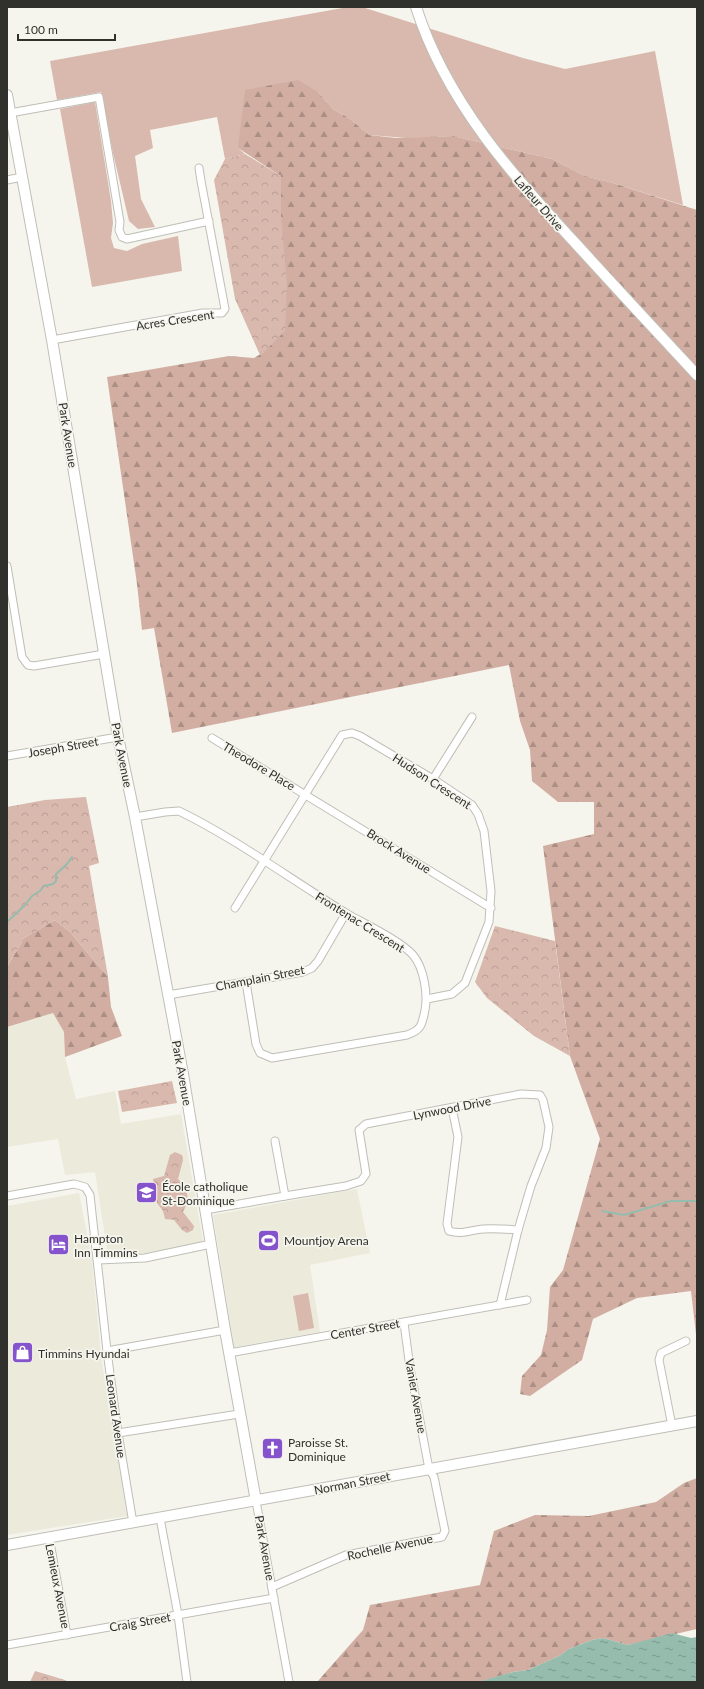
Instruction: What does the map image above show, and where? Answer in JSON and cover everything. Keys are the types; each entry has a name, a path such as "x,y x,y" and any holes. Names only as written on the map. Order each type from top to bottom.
{"street":[{"name":"Lafleur Drive","path":"416,7 432,51 460,101 494,151 534,199 697,375"},
{"name":"Park Avenue","path":"7,95 52,340 118,737 135,817 183,1074 229,1353 289,1682"},
{"path":"10,113 99,97 122,237 127,239 209,221"},
{"name":"Acres Crescent","path":"52,340 203,313 222,312 225,309 199,168"},
{"path":"7,180 22,177"},
{"path":"7,566 22,657 28,664 34,666 104,654"},
{"path":"433,779 472,717"},
{"name":"Hudson Crescent","path":"235,908 342,735 352,733 433,779 472,805 478,814 484,831 490,874 491,908 489,922 465,983 452,994 427,999"},
{"name":"Joseph Street","path":"7,756 118,737"},
{"name":"Theodore Place","path":"212,738 306,794"},
{"name":"Brock Avenue","path":"306,794 491,908"},
{"name":"Frontenac Crescent","path":"135,817 179,811 404,947 413,955 420,966 427,999 422,1023 417,1032 408,1035 272,1058 260,1053 256,1044 246,982"},
{"name":"Champlain Street","path":"168,995 303,972 312,968 346,913"},
{"name":"Lynwood Drive","path":"205,1210 346,1186 361,1181 366,1174 359,1130 366,1124 522,1094 540,1095 543,1100 548,1127 546,1148 531,1186 518,1230 500,1305"},
{"path":"452,1108 458,1137 448,1224 449,1231 458,1234 482,1229 499,1228 518,1230"},
{"path":"276,1141 285,1196"},
{"name":"Leonard Avenue","path":"7,1196 74,1184 85,1187 90,1195 107,1350 118,1433 133,1523"},
{"path":"98,1260 145,1258 211,1244"},
{"name":"Center Street","path":"229,1353 527,1300"},
{"name":"Vanier Avenue","path":"404,1323 410,1368 429,1469"},
{"path":"107,1350 225,1330"},
{"path":"672,1426 659,1360 661,1353 686,1341"},
{"path":"118,1433 240,1414"},
{"name":"Norman Street","path":"7,1545 697,1421"},
{"name":"Rochelle Avenue","path":"272,1587 346,1555 442,1537 445,1531 434,1477 429,1469"},
{"path":"160,1518 178,1615 187,1682"},
{"name":"Lemieux Avenue","path":"49,1537 67,1635"},
{"name":"Craig Street","path":"7,1645 274,1598"}],"shaded area":[{"path":"53,1013 64,1032 65,1057 76,1099 115,1091 121,1124 181,1114 203,1242 130,1256 108,1256 95,1172 65,1175 58,1139 7,1147 7,1027"},
{"path":"357,1189 370,1253 310,1265 320,1332 234,1347 213,1215"},
{"path":"79,1193 92,1260 101,1356 127,1516 7,1535 7,1206"}],"green space":[{"path":"348,7 362,7 523,58 565,69 655,51 683,205 613,183 585,176 552,159 453,136 407,138 369,135 349,118 334,110 318,92 238,148 245,154 225,159 217,117 150,130 153,148 135,156 141,199 155,227 138,229 129,221 113,153 101,92 57,100 50,61"},
{"path":"298,80 318,92 334,110 349,118 369,135 396,138 453,136 552,159 585,176 613,183 697,210 697,1343 691,1291 637,1298 593,1319 582,1360 530,1396 520,1394 522,1376 541,1355 547,1330 550,1287 563,1270 600,1139 570,1056 543,846 594,834 594,802 558,802 532,781 530,750 520,721 509,665 172,733 154,628 142,630 137,584 107,377 229,356 254,358 264,352 281,215 281,176 238,148 245,90"},
{"path":"95,102 111,201 113,223 111,238 114,248 127,251 142,244 178,236 182,271 92,287 60,109"},
{"path":"245,154 281,176 281,215 287,285 285,331 260,355 235,299 214,180 225,159"},
{"path":"86,797 99,863 89,866 108,977 70,932 55,920 24,938 7,967 7,807 45,800"},
{"path":"55,920 70,932 108,977 111,1007 122,1036 65,1057 64,1032 53,1013 7,1027 7,967 24,938"},
{"path":"495,926 555,941 570,1056 534,1036 487,998 475,982"},
{"path":"172,1081 177,1103 122,1112 118,1091"},
{"path":"175,1152 182,1155 183,1160 178,1179 182,1182 187,1194 187,1203 183,1212 194,1226 193,1230 187,1233 182,1230 174,1220 165,1219 163,1211 157,1203 153,1179 164,1176 170,1155"},
{"path":"308,1293 314,1328 299,1331 293,1296"},
{"path":"697,1478 697,1629 628,1645 603,1638 592,1640 569,1649 559,1656 528,1670 513,1672 479,1682 317,1682 363,1630 370,1605 480,1585 494,1531 535,1515 589,1516 656,1502 684,1483"},
{"path":"35,1671 65,1680 69,1682 30,1682"}],"water":[{"path":"672,1633 691,1638 697,1637 697,1682 478,1682 513,1672 528,1670 559,1656 569,1649 592,1640 603,1638 628,1645"}],"waterway":[{"path":"7,922 32,896 40,891 44,886 53,884 56,881 56,874 72,857"},
{"path":"602,1211 624,1215 671,1201 697,1201"}],"place":[{"name":"École catholique St-Dominique","path":"147,1193"},
{"name":"Mountjoy Arena","path":"268,1240"},
{"name":"Hampton Inn Timmins","path":"58,1245"},
{"name":"Timmins Hyundai","path":"23,1353"},
{"name":"Paroisse St. Dominique","path":"273,1449"}]}
